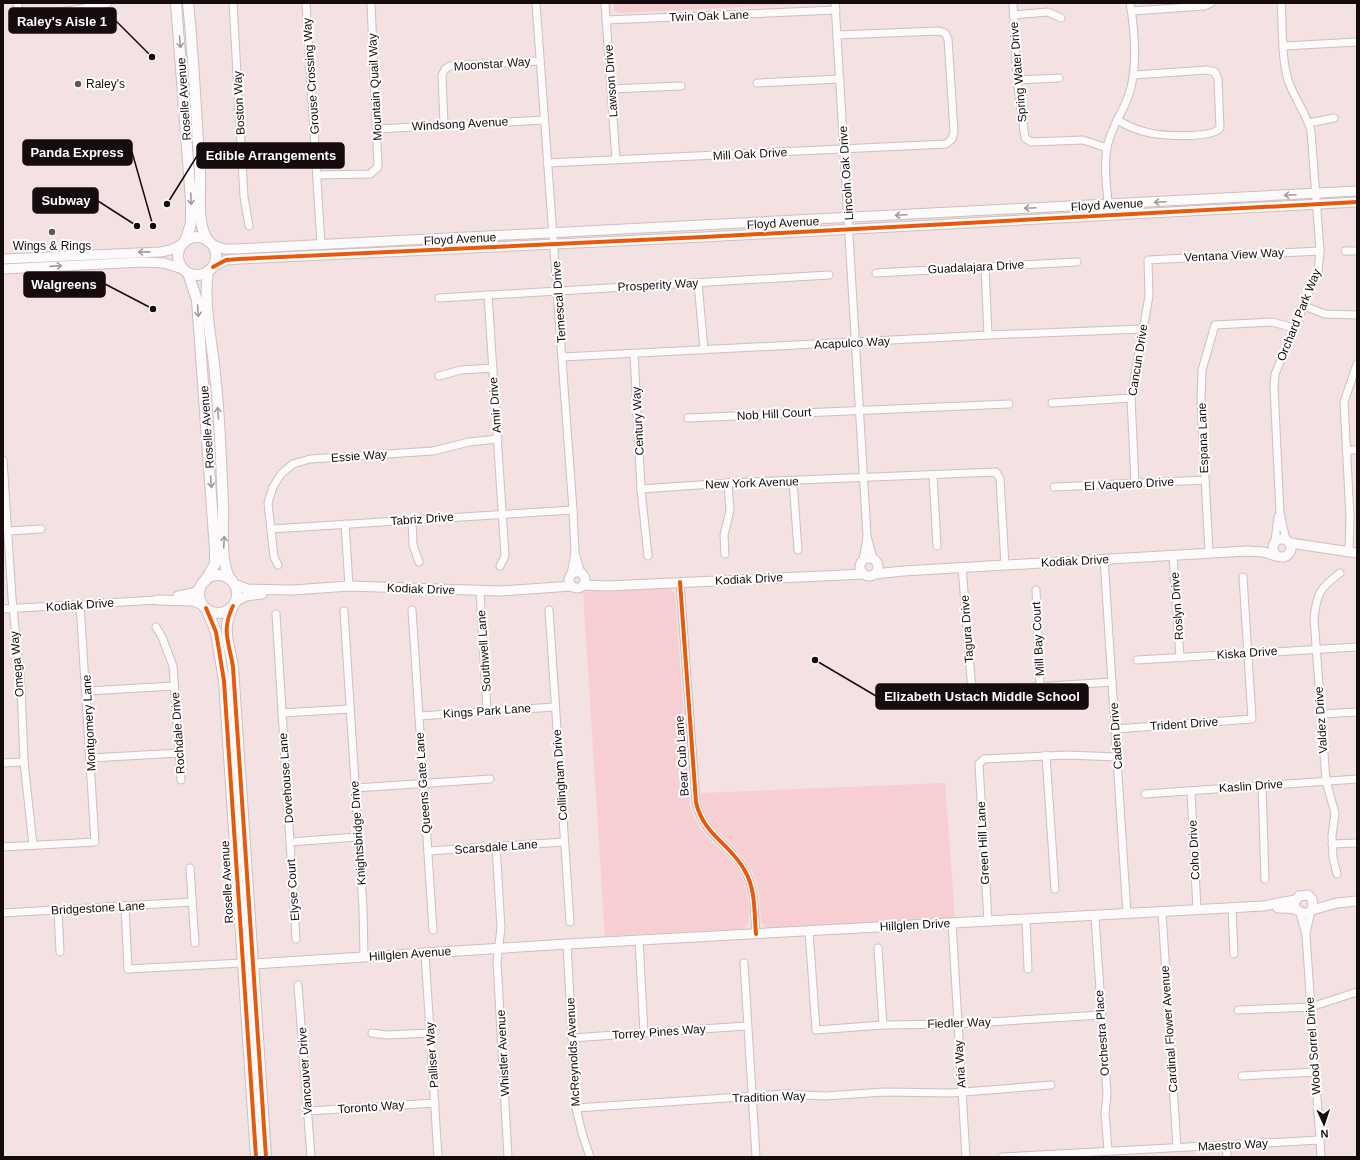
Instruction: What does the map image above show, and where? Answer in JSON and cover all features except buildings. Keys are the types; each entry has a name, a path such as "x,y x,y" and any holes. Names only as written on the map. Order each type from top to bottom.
{"main road":[{"name":"Roselle Avenue","path":"176,3 191,200 191,224 183,243"},
{"name":"Roselle Avenue","path":"188,3 200,176 202,229 210,243"},
{"path":"197,237 210,243 216,255 210,269 199,275 185,271 178,259 183,243 197,237"},
{"name":"Roselle Avenue","path":"210,269 205,292 216,383 225,529 223,556 225,569 232,582"},
{"name":"Roselle Avenue","path":"185,271 197,300 215,558 213,569 203,584"},
{"path":"218,575 232,582 237,593 234,604 227,610 218,613 205,606 200,596 203,584 218,575"},
{"name":"Roselle Avenue","path":"234,604 226,620 226,628 233,666 256,1157"},
{"name":"Roselle Avenue","path":"205,606 216,632 224,681 239,908 247,963 266,1157"}],"street":[{"path":"18,7 26,14 73,6 108,3"},
{"name":"Boston Way","path":"233,3 244,197 249,226"},
{"name":"Grouse Crossing Way","path":"306,3 321,245"},
{"name":"Mountain Quail Way","path":"317,175 370,174 376,171 379,164 371,3"},
{"name":"Temescal Drive","path":"536,3 547,163 555,244 573,510 575,553 571,579"},
{"name":"Lawson Drive","path":"605,3 616,160"},
{"name":"Spring Water Drive","path":"1013,3 1017,80 1023,135 1026,140 1031,142 1083,140 1107,148"},
{"path":"1109,215 1106,169 1107,148 1117,120 1129,96 1134,75 1132,11 1130,3"},
{"path":"1132,11 1204,6 1211,3"},
{"name":"Orchard Park Way","path":"1281,3 1288,79 1309,123 1312,140 1320,251 1318,271 1275,374 1274,387 1280,513 1288,542"},
{"name":"Twin Oak Lane","path":"606,20 835,6"},
{"name":"Lincoln Oak Drive","path":"835,6 850,229 867,536 862,562"},
{"path":"1013,15 1048,12 1061,18"},
{"name":"Mill Oak Drive","path":"547,163 946,144 951,140 954,132 948,39 945,33 939,31 837,35"},
{"path":"1284,46 1357,42"},
{"name":"Moonstar Way","path":"444,125 442,75 445,69 450,66 540,61"},
{"path":"1117,120 1136,129 1157,134 1212,133 1218,130 1221,124 1218,79 1215,72 1207,70 1134,75"},
{"path":"1017,80 1059,78"},
{"path":"757,83 840,79"},
{"path":"611,89 681,86"},
{"path":"1309,123 1334,118"},
{"name":"Windsong Avenue","path":"377,129 544,120"},
{"path":"242,151 315,147"},
{"name":"Floyd Avenue","path":"210,243 225,249 236,249 1357,191"},
{"name":"Floyd Avenue","path":"210,269 226,260 240,259 1357,202"},
{"path":"3,259 160,252 170,250 183,243"},
{"name":"Ventana View Way","path":"1148,260 1320,251"},
{"path":"1345,251 1357,251"},
{"path":"74,265 74,259 110,257 115,253"},
{"path":"3,265 34,263 33,257"},
{"name":"Cancun Drive","path":"1135,483 1131,398 1149,296 1148,260"},
{"path":"3,269 159,262 185,271"},
{"name":"Guadalajara Drive","path":"876,273 1077,262"},
{"path":"985,267 988,335"},
{"name":"Prosperity Way","path":"439,298 829,275"},
{"path":"698,282 704,350"},
{"name":"Amir Drive","path":"488,295 505,556 500,566"},
{"path":"1304,306 1325,314 1357,315"},
{"name":"Espana Lane","path":"1209,553 1201,401 1202,370 1215,325 1272,322 1294,328"},
{"name":"Acapulco Way","path":"563,357 988,335 1142,329"},
{"name":"Century Way","path":"634,354 641,489 648,556"},
{"path":"1320,547 1289,554 1282,558 1276,556 1272,550 1274,543 1281,539 1288,542 1353,552 1353,516 1346,450 1344,402 1354,382 1357,364"},
{"path":"439,376 461,370 493,368"},
{"path":"1052,403 1131,398"},
{"name":"Nob Hill Court","path":"688,418 860,409 1010,404"},
{"name":"Essie Way","path":"278,565 274,557 268,503 273,487 282,474 293,464 310,459 433,451 469,442 498,439"},
{"path":"1346,450 1357,450"},
{"name":"Omega Way","path":"3,460 12,608 20,674 24,762 33,845"},
{"name":"New York Avenue","path":"641,489 728,483 996,472 1000,479 1005,565"},
{"path":"932,475 937,546"},
{"name":"El Vaquero Drive","path":"1054,487 1205,480"},
{"path":"793,481 798,550"},
{"path":"725,554 724,535 730,510 728,483"},
{"name":"Tabriz Drive","path":"270,529 573,510"},
{"name":"Orchard Park Way","path":"1274,543 1280,513"},
{"path":"412,520 413,545 419,562"},
{"path":"345,524 349,586"},
{"path":"8,531 41,529"},
{"name":"Lincoln Oak Drive","path":"867,536 875,560"},
{"path":"1288,542 1291,548 1289,554"},
{"name":"Kodiak Drive","path":"1247,551 1274,543"},
{"name":"Kodiak Drive","path":"875,574 962,567 1247,551 1264,552 1276,556"},
{"name":"Temescal Drive","path":"575,553 582,574"},
{"name":"Roslyn Drive","path":"1173,555 1180,658"},
{"path":"868,558 875,560 878,570 875,574 870,576 864,574 860,569 862,562 868,558"},
{"name":"Caden Drive","path":"1104,559 1127,914"},
{"name":"Kodiak Drive","path":"875,560 903,571"},
{"name":"Kodiak Drive","path":"835,575 862,562"},
{"name":"Tagura Drive","path":"962,567 972,691 1040,687"},
{"path":"571,579 576,572 582,574 585,580 583,585"},
{"name":"Valdez Drive","path":"1337,874 1333,858 1332,844 1335,813 1326,781 1314,618 1316,601 1324,585 1340,573"},
{"name":"Kodiak Drive","path":"582,574 616,585"},
{"name":"Kodiak Drive","path":"234,604 246,596 293,590 349,586 480,591 550,587 571,579 579,588 583,585 608,586 864,574"},
{"path":"1243,577 1247,654"},
{"name":"Kodiak Drive","path":"232,582 248,589 293,590"},
{"name":"Bear Cub Lane","path":"680,582 697,806 706,827 735,857 745,870 753,892 756,934"},
{"name":"Kodiak Drive","path":"158,600 191,594 203,584"},
{"name":"Mill Bay Court","path":"1036,590 1040,687"},
{"name":"Southwell Lane","path":"480,591 487,711"},
{"name":"Kodiak Drive","path":"3,609 158,600 190,601 205,606"},
{"name":"Montgomery Lane","path":"33,845 95,842 87,691 80,604"},
{"name":"Queens Gate Lane","path":"412,610 433,930"},
{"name":"Collingham Drive","path":"549,610 570,922"},
{"name":"Knightsbridge Drive","path":"344,611 364,957"},
{"name":"Dovehouse Lane","path":"276,614 290,842"},
{"name":"Rochdale Drive","path":"156,627 169,651 173,666 181,780"},
{"name":"Kiska Drive","path":"1137,660 1357,647"},
{"name":"Trident Drive","path":"1115,729 1252,719 1247,654"},
{"path":"1040,687 1112,682"},
{"path":"87,691 174,686"},
{"name":"Kings Park Lane","path":"419,716 555,707"},
{"path":"282,713 350,709"},
{"path":"1321,714 1357,712"},
{"path":"91,758 179,753"},
{"path":"1055,888 1046,755 1117,757"},
{"name":"Green Hill Lane","path":"988,921 979,764 984,759 1046,755"},
{"path":"3,763 24,762"},
{"path":"355,788 490,779"},
{"name":"Kaslin Drive","path":"1145,794 1357,779"},
{"path":"1262,786 1265,879"},
{"name":"Coho Drive","path":"1191,790 1197,910"},
{"path":"290,842 358,837"},
{"name":"Elyse Court","path":"290,842 296,939"},
{"name":"Scarsdale Lane","path":"428,851 564,842"},
{"path":"1332,844 1357,843"},
{"path":"3,847 33,845"},
{"name":"Whistler Avenue","path":"496,847 501,928 500,948 497,961 508,1157"},
{"path":"190,868 195,943"},
{"name":"Hillglen Drive","path":"567,944 1263,906 1295,900 1299,896 1305,894 1312,899 1336,903"},
{"path":"1311,911 1314,904 1312,899"},
{"path":"1295,900 1298,911"},
{"name":"Hillglen Drive","path":"1263,906 1298,911 1305,914 1336,903 1357,901"},
{"name":"Bridgestone Lane","path":"3,913 192,902"},
{"name":"Hillglen Avenue","path":"125,906 128,969 364,957 567,944"},
{"path":"1232,908 1234,954"},
{"path":"58,910 60,952"},
{"name":"Wood Sorrel Drive","path":"1298,911 1306,935 1321,1157"},
{"name":"Wood Sorrel Drive","path":"1306,935 1311,911"},
{"name":"Cardinal Flower Avenue","path":"1162,912 1177,1147"},
{"name":"Orchestra Place","path":"1094,916 1107,1094 1105,1113 1108,1150"},
{"path":"1026,919 1028,969"},
{"name":"Aria Way","path":"952,923 966,1157"},
{"name":"Fiedler Way","path":"809,931 816,1030 958,1024 1101,1015"},
{"path":"639,940 644,1034"},
{"name":"McReynolds Avenue","path":"567,944 576,1108 590,1157"},
{"path":"878,948 883,1026"},
{"name":"Palliser Way","path":"425,953 438,1157"},
{"path":"744,964 746,1026 756,1157"},
{"name":"Vancouver Drive","path":"298,985 311,1157"},
{"path":"1238,1010 1311,1007 1357,992"},
{"name":"Torrey Pines Way","path":"572,1038 746,1026"},
{"path":"372,1033 386,1035 430,1033"},
{"path":"1242,1076 1315,1072"},
{"name":"Tradition Way","path":"576,1108 785,1094 825,1096 884,1092 951,1093 962,1091 1051,1086"},
{"name":"Toronto Way","path":"308,1111 435,1103"},
{"name":"Maestro Way","path":"1002,1157 1041,1156 1108,1150 1320,1140"},
{"path":"1226,1145 1227,1157"}],"shaded area":[{"path":"614,3 822,3 618,13 614,10"},
{"path":"668,588 675,594 690,806 694,818 700,827 733,863 739,872 746,891 749,923 743,929 605,936 583,591"},
{"path":"945,783 955,920 768,929 761,922 759,892 753,872 740,853 712,825 703,808 701,793"}],"cycle path":[{"path":"213,267 226,260 240,259 704,237 1357,202"},
{"path":"680,582 696,802 705,823 732,853 749,878 753,894 756,934"},
{"path":"233,606 227,622 227,636 233,667 266,1157"},
{"path":"206,608 216,632 224,681 256,1157"}],"place":[{"name":"Raley's Aisle 1","path":"152,57"},
{"name":"Raley's","path":"78,84"},
{"name":"Edible Arrangements","path":"167,204"},
{"name":"Subway","path":"137,226"},
{"name":"Panda Express","path":"153,226"},
{"name":"Wings & Rings","path":"52,232"},
{"name":"Walgreens","path":"153,309"},
{"name":"Elizabeth Ustach Middle School","path":"815,660"}]}
